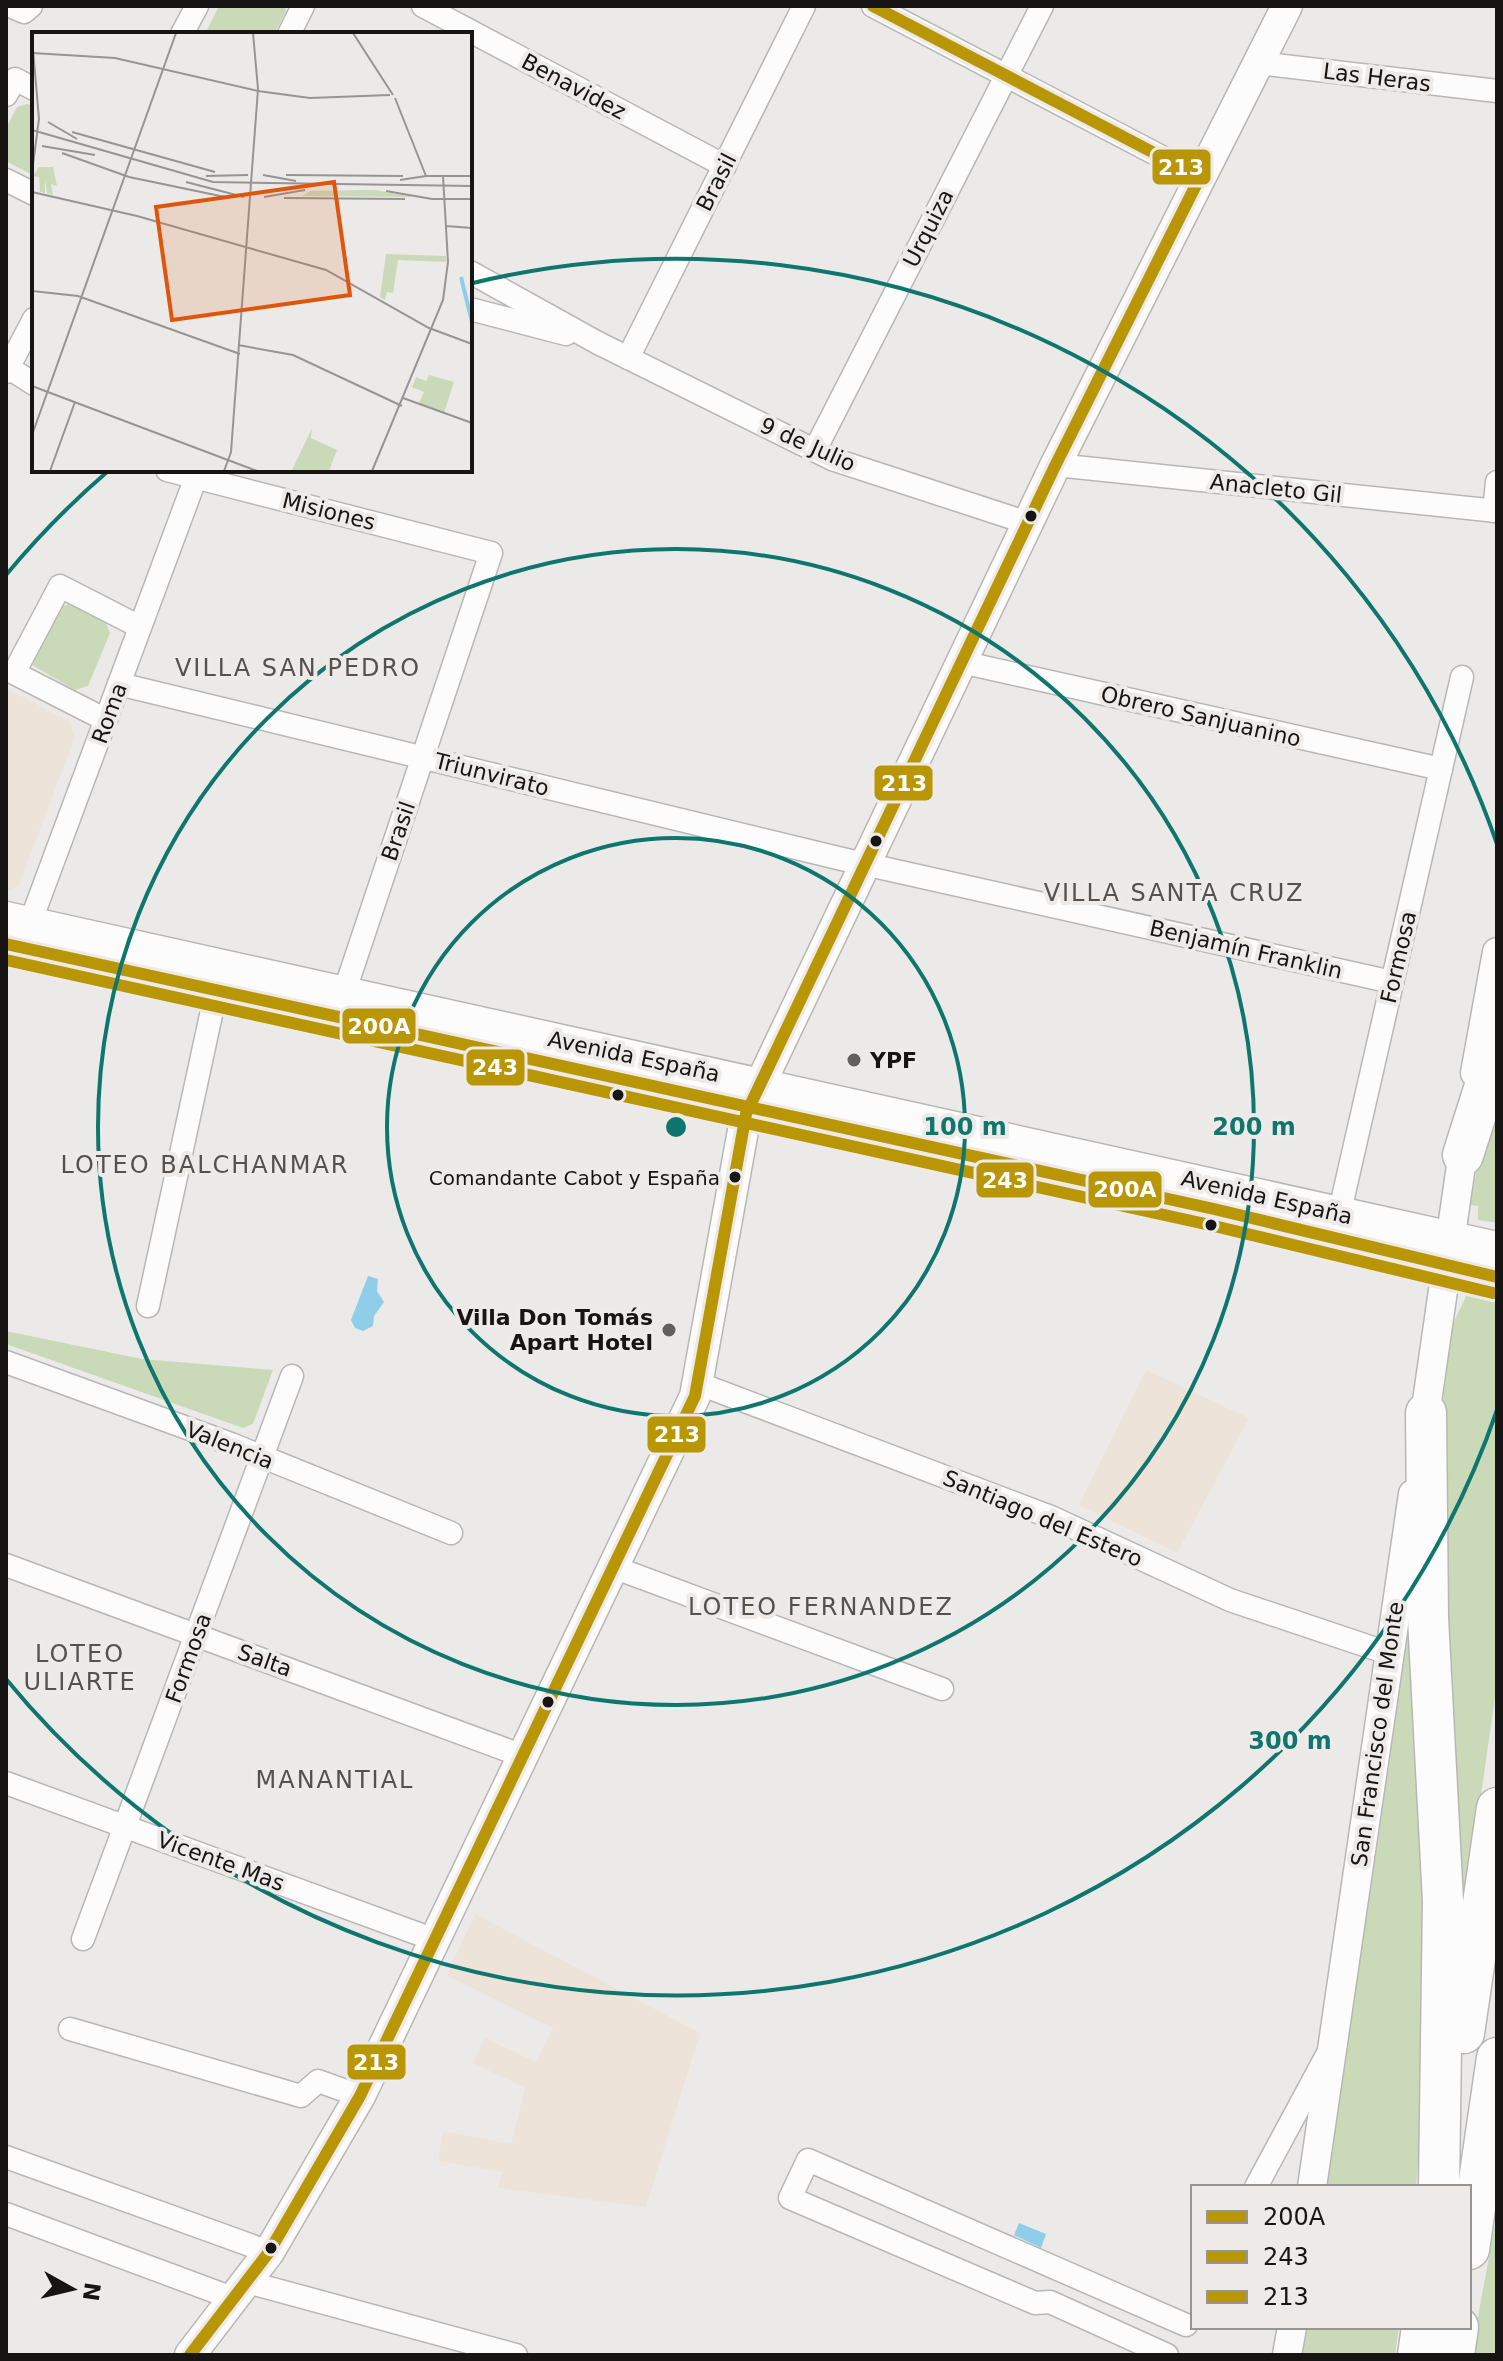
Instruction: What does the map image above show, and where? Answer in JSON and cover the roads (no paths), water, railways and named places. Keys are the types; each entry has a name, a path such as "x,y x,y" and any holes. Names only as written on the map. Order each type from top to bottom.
{"highway":[{"path":"1463,1155 1497,1048"},
{"path":"1426,1413 1428,1618 1444,1933 1440,2185"},
{"path":"1440,2185 1497,1808"},
{"path":"1471,2235 1497,2058"},
{"path":"1471,2257 1497,2149"},
{"path":"1418,2355 1422,2329"},
{"path":"1454,2355 1458,2329"}],"main road":[{"path":"190,2355 269,2252 360,2096 695,1396 755,1095 1056,465 1287,6"},
{"name":"Avenida España","path":"16,933 1337,1225 1448,1251 1497,1277"},
{"name":"Avenida España","path":"1448,1251 1497,1247"}],"street":[{"path":"10,6 24,12 31,6"},
{"path":"183,32 197,6"},
{"path":"290,32 303,6"},
{"name":"Benavidez","path":"423,6 725,166"},
{"name":"Brasil","path":"628,358 804,6"},
{"path":"873,6 1200,177"},
{"name":"Urquiza","path":"815,450 1042,6"},
{"name":"Las Heras","path":"1258,63 1497,91"},
{"path":"6,180 32,193"},
{"name":"9 de Julio","path":"472,273 598,343 815,450 1028,523"},
{"name":"9 de Julio","path":"472,310 598,343"},
{"path":"32,323 7,368 32,383"},
{"name":"Anacleto Gil","path":"1056,465 1495,511"},
{"name":"Misiones","path":"175,472 491,553"},
{"name":"Roma","path":"16,933 106,720 196,477"},
{"path":"1495,511 1497,482"},
{"name":"Brasil","path":"340,1005 491,553"},
{"path":"106,720 14,673 60,586 140,627"},
{"name":"Obrero Sanjuanino","path":"961,662 1441,769"},
{"name":"Formosa","path":"1337,1225 1462,677"},
{"name":"Triunvirato","path":"119,684 865,864"},
{"name":"Benjamín Franklin","path":"865,864 1392,982"},
{"name":"San Francisco del Monte","path":"1257,2185 1333,2044 1448,1251 1497,952"},
{"path":"148,1306 219,979"},
{"name":"Valencia","path":"6,1362 262,1457 451,1533"},
{"name":"Formosa","path":"83,1939 292,1376"},
{"name":"Santiago del Estero","path":"697,1383 1051,1517 1230,1600 1388,1653"},
{"name":"Salta","path":"6,1565 523,1756"},
{"path":"613,1567 942,1689"},
{"name":"Vicente Mas","path":"6,1783 435,1940"},
{"path":"70,2029 301,2096 318,2081 360,2096"},
{"path":"1312,2185 1333,2044"},
{"path":"6,2157 269,2252"},
{"path":"808,2160 1190,2318 1168,2355 1050,2302 1035,2303 790,2198 808,2160"},
{"path":"6,2214 241,2291 516,2355"},
{"path":"1287,2355 1292,2329"}],"water":[{"path":"368,1276 378,1279 377,1291 384,1302 374,1316 373,1326 363,1331 355,1328 351,1320"},
{"path":"1019,2223 1046,2234 1041,2248 1014,2235"}],"place":[{"name":"YPF","path":"854,1060"},
{"name":"Comandante Cabot y España","path":"735,1177"},
{"name":"Villa Don Tomás Apart Hotel","path":"669,1330"}],"district":[{"name":"VILLA SAN PEDRO","path":"298,668"},
{"name":"VILLA SANTA CRUZ","path":"1174,893"},
{"name":"LOTEO BALCHANMAR","path":"205,1165"},
{"name":"LOTEO FERNANDEZ","path":"821,1607"},
{"name":"LOTEO ULIARTE","path":"80,1668"},
{"name":"MANANTIAL","path":"335,1780"}]}
